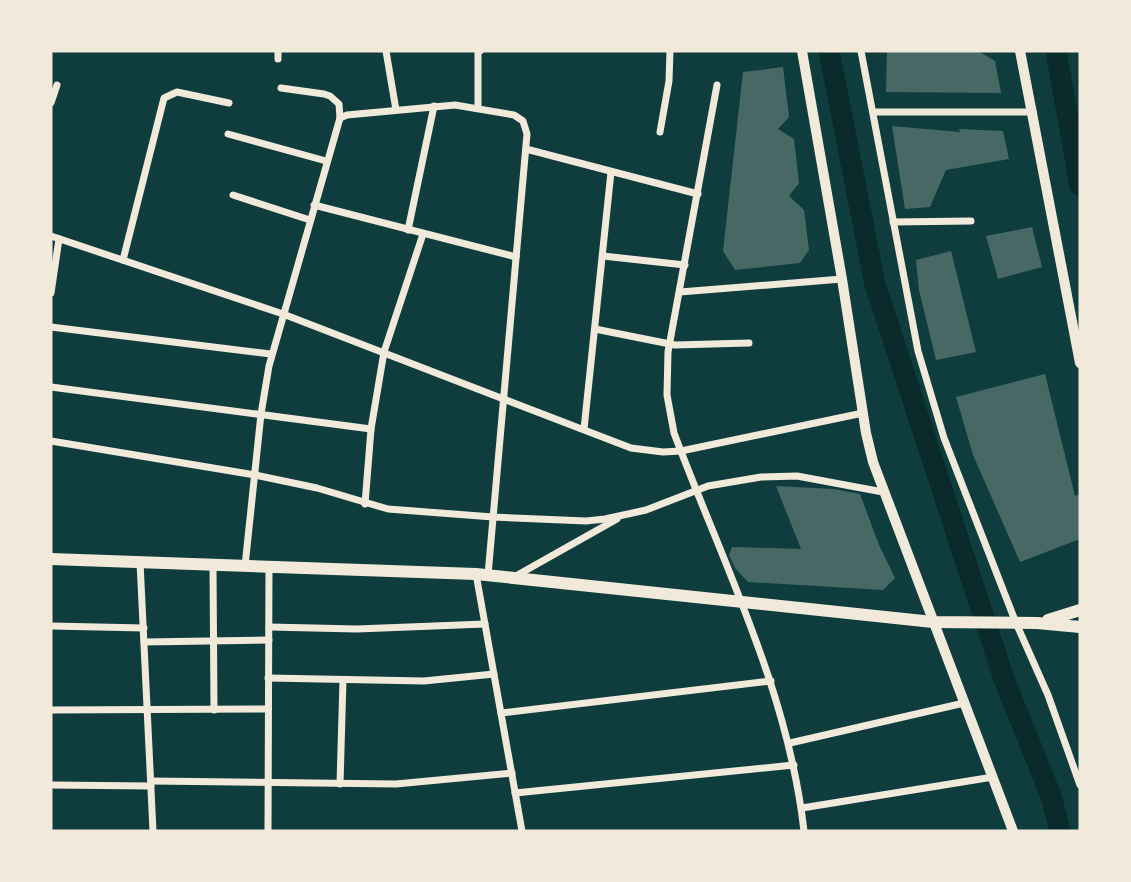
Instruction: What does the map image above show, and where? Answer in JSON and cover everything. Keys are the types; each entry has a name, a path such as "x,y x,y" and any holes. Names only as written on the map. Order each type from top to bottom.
{"main road":[{"path":"51,559 482,575 933,622 1037,623 1080,628"},
{"path":"1037,623 1080,610"}],"street":[{"path":"386,51 396,110"},
{"path":"478,108 480,51"},
{"path":"660,132 669,81 670,51"},
{"path":"802,51 873,462 1013,831"},
{"path":"862,51 918,351 940,426 1016,623 1048,695 1080,784"},
{"path":"1020,51 1080,363"},
{"path":"51,103 57,85"},
{"path":"717,85 670,345 666,375 667,395 674,433 771,681 790,743 804,831"},
{"path":"245,566 261,414 271,354 340,118 339,103 330,96 281,88"},
{"path":"123,260 164,97 177,92 229,103"},
{"path":"340,118 455,105 509,113 519,117 526,127 493,517 482,575 485,624 522,831"},
{"path":"408,230 434,106"},
{"path":"874,112 1033,111"},
{"path":"228,134 326,161"},
{"path":"526,149 698,194"},
{"path":"584,429 611,172"},
{"path":"233,195 310,220"},
{"path":"314,205 516,257"},
{"path":"893,222 971,221"},
{"path":"365,504 371,429 384,352 424,234"},
{"path":"51,293 55,238 283,314 631,448 681,451 863,413"},
{"path":"603,256 685,265"},
{"path":"680,292 842,279"},
{"path":"51,327 271,354"},
{"path":"595,330 670,345 749,343"},
{"path":"51,387 371,429"},
{"path":"51,441 255,475 317,488 365,504 410,512 586,521 624,516 734,481 797,476 883,492"},
{"path":"512,578 624,516"},
{"path":"140,562 153,831"},
{"path":"212,565 214,710"},
{"path":"268,831 269,567"},
{"path":"269,627 357,629 485,624"},
{"path":"51,626 144,628"},
{"path":"144,642 269,640"},
{"path":"268,678 424,681 494,674"},
{"path":"340,784 343,680"},
{"path":"501,713 771,681"},
{"path":"790,743 964,703"},
{"path":"51,709 268,709"},
{"path":"515,793 794,765"},
{"path":"51,786 151,783 396,784 512,773"},
{"path":"802,808 993,777"}],"building":[{"path":"887,51 978,51 995,61 1001,93 886,92"},
{"path":"783,67 789,117 778,129 794,139 799,183 789,196 804,210 809,250 800,263 735,270 723,251 743,72"},
{"path":"892,126 960,132 959,129 1003,131 1009,159 946,170 930,207 905,209"},
{"path":"1032,227 1042,267 998,279 986,236"},
{"path":"951,251 976,352 936,360 919,290 916,260"},
{"path":"1045,374 1075,496 1080,494 1080,539 1020,562 973,455 956,397"},
{"path":"776,486 833,489 860,494 895,578 883,590 748,582 735,568 729,555 732,547 801,549"}],"waterway":[{"path":"829,51 875,284 1004,679 1051,796 1060,831"},
{"path":"1056,51 1080,186"}]}
